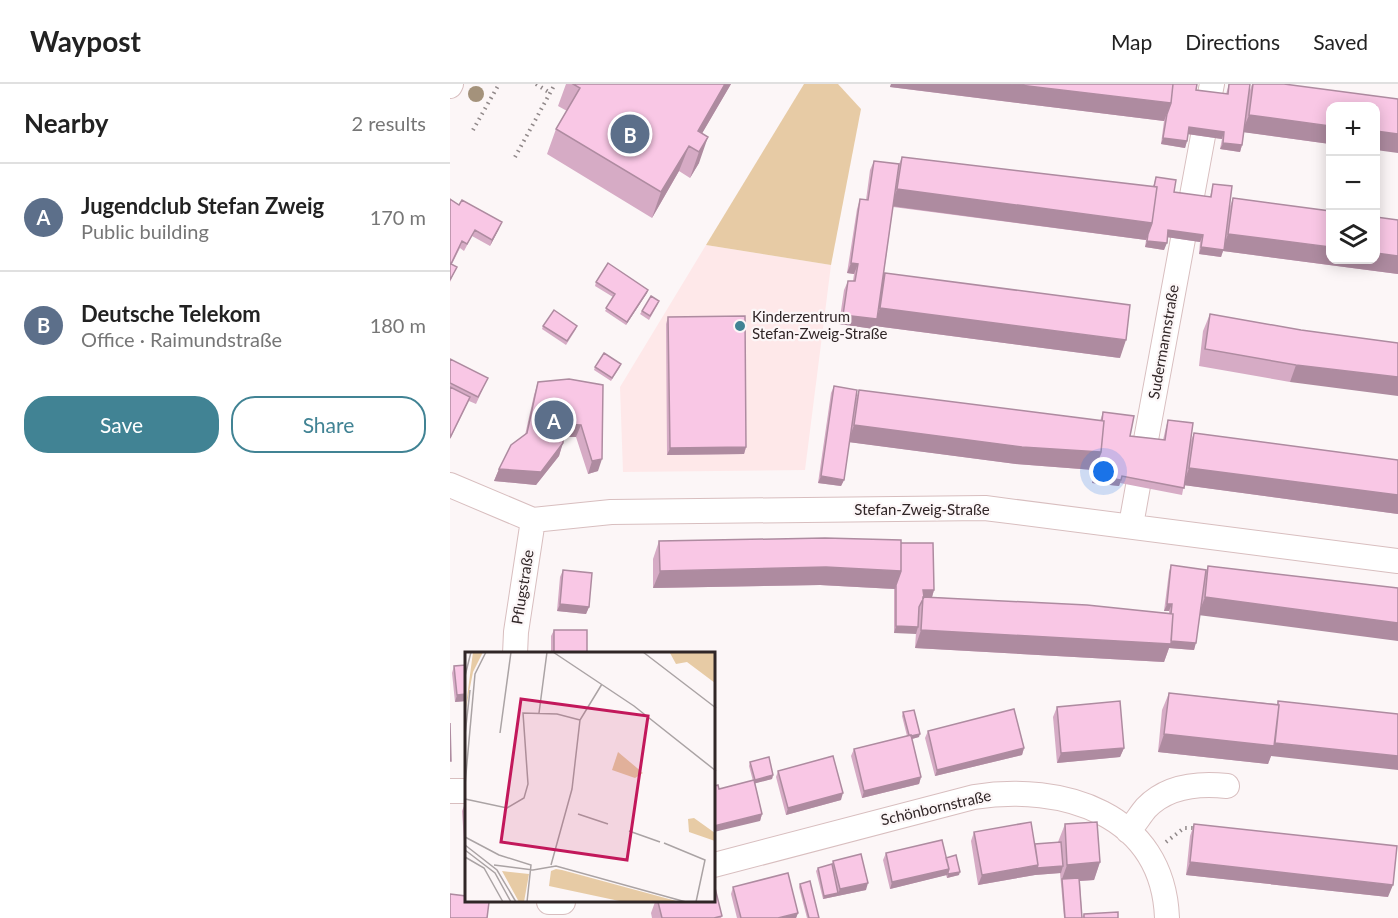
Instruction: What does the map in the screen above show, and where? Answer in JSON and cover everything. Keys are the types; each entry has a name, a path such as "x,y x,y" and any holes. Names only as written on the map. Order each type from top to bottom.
{"street":[{"path":"1191,201 1203,136"},
{"name":"Sudermannstraße","path":"1145,445 1183,239"},
{"name":"Stefan-Zweig-Straße","path":"450,485 533,520 611,512 985,508 1398,561"},
{"path":"1131,525 1138,486"},
{"name":"Pflugstraße","path":"515,652 533,520"},
{"path":"1132,827 1146,808 1171,792 1196,785 1226,792"},
{"name":"Schönbornstraße","path":"716,864 995,794 1052,795 1091,806 1132,827 1164,890 1167,918"}],"path":[{"path":"473,130 499,84"},
{"path":"536,84 550,93"},
{"path":"515,157 555,84"},
{"path":"1148,855 1184,828 1201,829"}],"shaded area":[{"path":"804,84 838,84 861,109 831,265 706,245"},
{"name":"Kinderzentrum Stefan-Zweig-Straße","path":"706,245 831,265 805,470 623,472 620,387"}],"building":[{"path":"573,84 725,84 698,131 708,137 699,152 689,146 661,192 556,129 580,88"},
{"path":"1011,84 1173,84 1171,103"},
{"path":"1173,84 1197,84 1196,90 1228,94 1229,84 1250,84 1242,145 1223,143 1224,132 1189,127 1187,141 1163,138"},
{"path":"1253,84 1284,84 1398,99 1398,134 1380,132 1380,102 1326,102 1326,125 1249,115"},
{"path":"902,157 1157,187 1152,223 897,189"},
{"path":"874,161 899,164 877,319 843,315 848,281 855,281 858,264 851,263 860,199 868,200"},
{"path":"1156,177 1176,180 1174,192 1211,197 1213,184 1232,186 1224,250 1201,247 1203,235 1168,230 1167,243 1147,241 1152,223 1157,187 1154,187"},
{"path":"1233,198 1326,210 1326,246 1228,234"},
{"path":"450,199 459,205 462,200 502,222 492,240 475,230 467,244 462,241 451,264 457,267 450,280"},
{"path":"1380,218 1398,220 1398,256 1380,254"},
{"path":"608,263 648,290 627,322 606,308 615,294 596,282"},
{"path":"885,273 1130,305 1126,340 880,308"},
{"path":"651,296 659,301 650,316 642,311"},
{"path":"554,310 577,326 567,341 543,326"},
{"path":"1210,314 1301,330 1398,343 1398,377 1296,365 1205,349"},
{"path":"745,316 746,447 670,448 668,317"},
{"path":"604,353 621,364 612,378 595,367"},
{"path":"450,359 488,378 478,397 450,383"},
{"path":"569,379 603,385 602,459 592,461 581,425 564,424 563,443 541,472 499,469 511,445 527,433 538,382"},
{"path":"834,386 857,390 844,480 821,476"},
{"path":"450,387 470,397 450,438"},
{"path":"859,390 1104,421 1101,452 1022,447 854,425"},
{"path":"1103,412 1134,416 1130,436 1165,440 1168,420 1193,423 1184,488 1122,476 1121,480 1095,476 1096,464 1101,452"},
{"path":"1194,433 1398,460 1398,495 1189,468"},
{"path":"825,538 901,540 901,571 826,567 660,571 659,541"},
{"path":"901,543 933,543 934,590 923,590 924,597 919,607 918,627 896,626 896,585 901,571"},
{"path":"1171,565 1206,570 1196,643 1171,641 1172,604 1167,604"},
{"path":"1208,566 1398,588 1398,623 1205,597"},
{"path":"563,570 592,573 589,607 560,604"},
{"path":"923,597 1087,605 1173,614 1171,644 921,630"},
{"path":"554,630 587,630 587,652 554,652"},
{"path":"465,665 465,694 457,695 454,666"},
{"path":"1169,693 1279,705 1274,746 1164,734"},
{"path":"1120,701 1124,748 1061,753 1057,707"},
{"path":"1278,701 1398,714 1398,756 1275,743"},
{"path":"1014,709 1024,748 937,770 928,731"},
{"path":"914,710 920,734 911,736 903,712"},
{"path":"911,735 921,777 864,791 854,749"},
{"path":"833,756 843,793 788,808 778,771"},
{"path":"769,757 773,775 755,780 750,762"},
{"path":"754,780 762,814 716,826 716,786 718,785 719,789"},
{"path":"1031,822 1038,865 982,875 974,832"},
{"path":"1097,822 1100,862 1067,865 1065,824"},
{"path":"1194,824 1397,846 1393,885 1190,862"},
{"path":"942,840 949,869 892,882 886,853"},
{"path":"1061,842 1063,866 1037,868 1035,844"},
{"path":"861,854 868,883 840,889 833,861"},
{"path":"956,855 960,872 948,874 946,858"},
{"path":"832,864 838,893 824,896 818,868"},
{"path":"788,873 798,913 778,918 741,918 733,887"},
{"path":"1079,878 1082,918 1065,918 1062,879"},
{"path":"810,881 819,918 809,918 800,884"},
{"path":"716,892 722,916 714,918 662,918 658,903 716,903"},
{"path":"450,894 465,896 465,903 489,903 487,918 450,918"},
{"path":"1118,912 1118,918 1084,918 1084,914"}],"place":[{"name":"Deutsche Telekom","path":"630,134"},
{"name":"Kinderzentrum Stefan-Zweig-Straße","path":"740,326"},
{"name":"Jugendclub Stefan Zweig","path":"554,420"}]}
